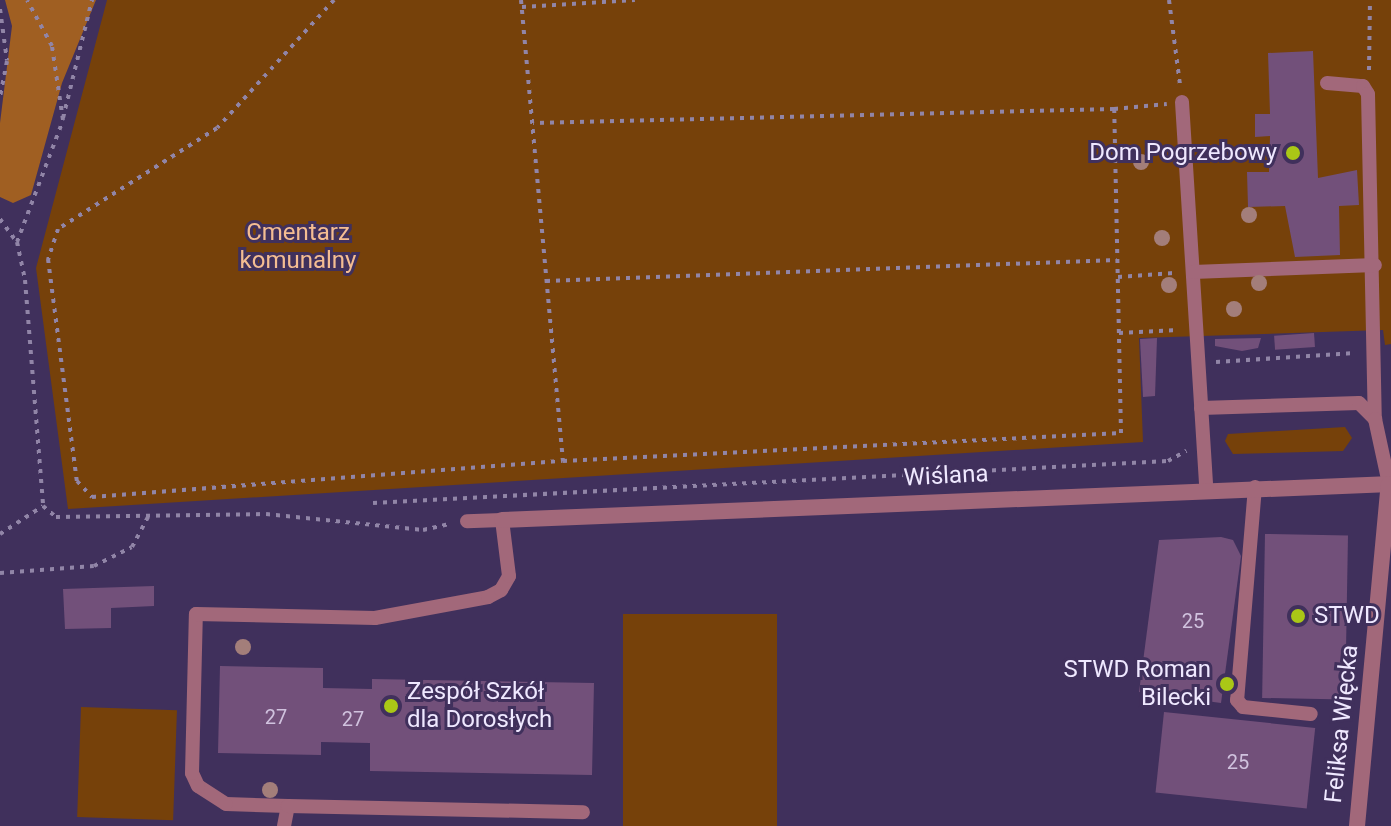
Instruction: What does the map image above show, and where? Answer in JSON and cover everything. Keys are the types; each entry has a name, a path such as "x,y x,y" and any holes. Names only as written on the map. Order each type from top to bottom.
{"street":[{"name":"Wiślana","path":"502,520 1206,488 1390,484"},
{"name":"Feliksa Więcka","path":"1357,826 1390,484"}],"lane":[{"path":"1327,83 1363,86 1368,94 1378,352 1375,419 1390,484"},
{"path":"1182,102 1206,488"},
{"path":"1193,272 1375,265"},
{"path":"1201,408 1359,403 1375,419"},
{"path":"1255,487 1237,700 1243,707 1311,714"},
{"path":"467,521 502,520 509,576 501,590 488,597 375,618 196,614 192,773 198,786 226,804 583,812"},
{"path":"284,826 288,806"}],"path":[{"path":"27,0 52,46 63,120"},
{"path":"92,0 63,120 17,242 43,506 56,517 150,513 266,514 423,530 467,521"},
{"path":"334,0 217,128 58,229 48,259 77,481 92,497 563,461 1121,433 1114,109"},
{"path":"521,0 563,461"},
{"path":"521,7 635,0"},
{"path":"533,123 1114,109 1182,102 1169,0"},
{"path":"1368,94 1370,0"},
{"path":"0,9 7,61 0,98"},
{"path":"0,219 17,242"},
{"path":"546,281 1117,260"},
{"path":"1118,277 1193,272"},
{"path":"1119,333 1196,329"},
{"path":"1198,363 1378,352"},
{"path":"373,503 1168,461 1181,458 1188,445"},
{"path":"0,534 43,506"},
{"path":"0,573 94,566 132,547 150,513"}],"green space":[{"name":"Cmentarz komunalny","path":"107,0 1391,0 1391,344 1385,345 1383,330 1139,338 1143,442 68,509 36,268"},
{"path":"1345,427 1352,438 1343,451 1233,454 1225,441 1228,434"},
{"path":"623,614 777,614 777,826 623,826"},
{"path":"81,707 177,710 173,820 77,817"}],"shaded area":[{"path":"5,0 96,0 62,83 31,195 13,203 0,197 0,123 12,26"}],"building":[{"name":"Dom Pogrzebowy","path":"1313,51 1318,178 1357,170 1359,205 1339,206 1340,255 1295,257 1285,206 1248,207 1247,172 1269,172 1270,136 1255,137 1255,114 1270,114 1268,53"},
{"path":"1314,333 1315,347 1275,350 1274,336"},
{"path":"1157,338 1155,396 1143,397 1140,339"},
{"path":"1261,338 1258,348 1242,351 1215,346 1215,339"},
{"name":"STWD","path":"1265,534 1348,535 1345,699 1262,698"},
{"path":"1221,537 1233,540 1241,556 1221,703 1139,692 1159,540"},
{"path":"154,586 154,606 111,608 111,628 65,629 63,589"},
{"path":"220,666 323,668 323,688 372,689 372,679 594,683 592,775 370,771 370,743 321,742 321,755 218,753"},
{"path":"1164,712 1315,728 1307,808 1156,793"}],"place":[{"name":"Dom Pogrzebowy","path":"1293,153"},
{"name":"STWD","path":"1298,616"},
{"name":"STWD Roman Bilecki","path":"1227,684"},
{"name":"Zespół Szkół dla Dorosłych","path":"391,706"}]}
